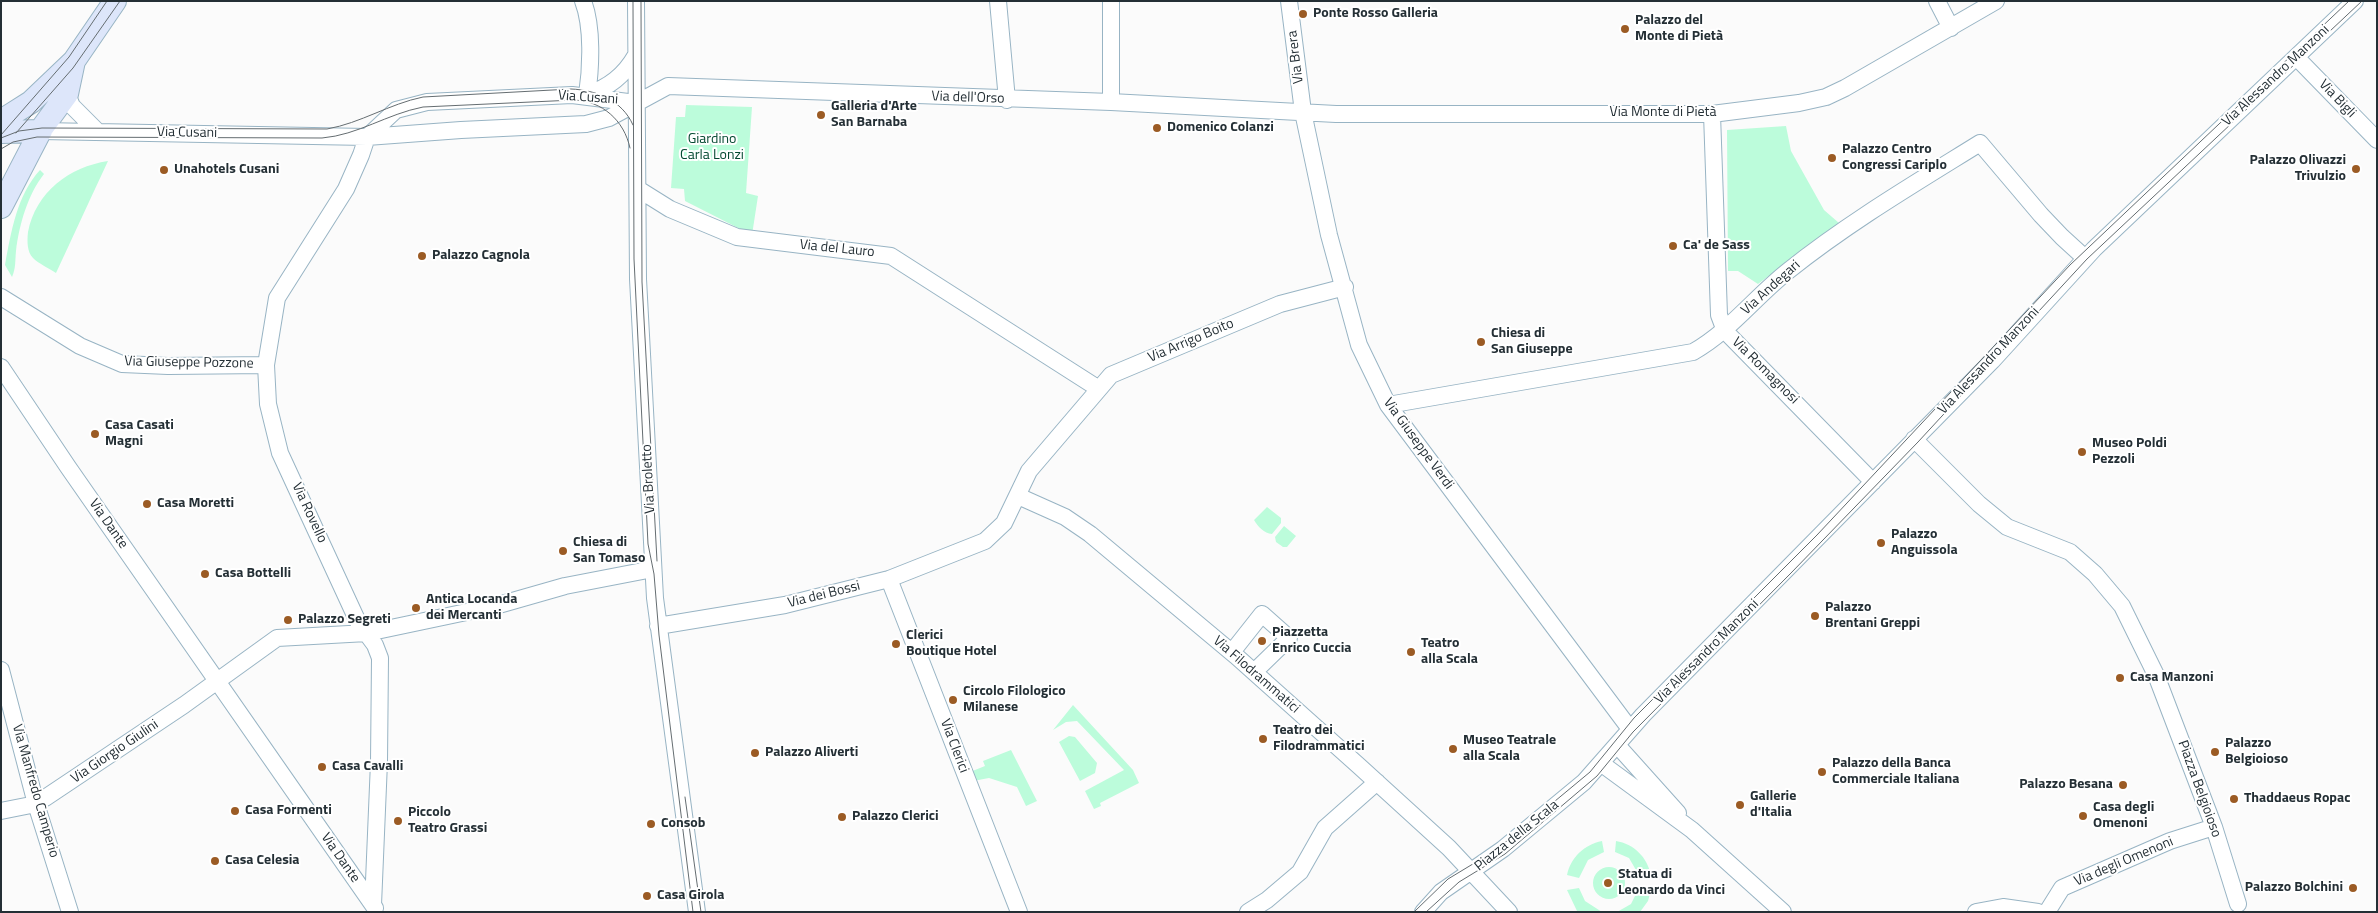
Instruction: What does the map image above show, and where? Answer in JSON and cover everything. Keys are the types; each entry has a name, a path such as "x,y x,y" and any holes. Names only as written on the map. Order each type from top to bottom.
{"street":[{"path":"1,121 31,102 74,61 116,1"},
{"path":"583,1 587,20 590,66 587,95 601,90 616,81 636,56"},
{"name":"Via Broletto","path":"636,1 638,279 654,569 658,626 697,912"},
{"path":"998,1 1007,100"},
{"path":"1111,1 1111,102"},
{"name":"Via Brera","path":"1289,1 1303,112"},
{"path":"1937,1 1952,28"},
{"name":"Via Monte di Pietà","path":"1303,112 1712,114 1788,105 1826,97 1952,28 1996,1"},
{"name":"Via Alessandro Manzoni","path":"1630,729 1992,361 2085,258 2355,1"},
{"name":"Via Bigli","path":"2296,58 2377,140"},
{"path":"1,207 40,131 67,94 74,61"},
{"name":"Via dell'Orso","path":"636,103 668,86 1007,100 1111,102 1303,112"},
{"path":"67,94 72,106 97,131"},
{"name":"Via Cusani","path":"367,137 396,110 427,102 587,95 636,103"},
{"name":"Via Cusani","path":"40,131 367,137 586,124 609,118 636,103"},
{"name":"Via Giuseppe Verdi","path":"1303,112 1329,235 1345,286 1360,345 1388,406 1630,729"},
{"name":"Via Romagnosi","path":"1712,114 1719,315 1725,331 1873,482"},
{"path":"1,132 40,131"},
{"name":"Via Rovello","path":"367,137 346,188 277,298 266,365 268,404 280,453 346,592 358,622 376,645 380,658 375,908"},
{"name":"Via Andegari","path":"1388,406 1693,352 1725,331 1786,272 1849,225 1980,143 2041,215 2085,258"},
{"name":"Via del Lauro","path":"638,190 670,209 737,236 891,256 1099,389"},
{"name":"Via Arrigo Boito","path":"984,541 1004,523 1030,471 1111,374 1280,304 1345,286"},
{"name":"Via Giuseppe Pozzone","path":"1,296 80,346 122,364 168,366 266,365"},
{"name":"Via Dante","path":"1,367 375,908"},
{"name":"Piazza Belgioioso","path":"1914,439 1979,504 2008,527 2070,552 2095,574 2122,606 2156,675 2214,828 2238,904"},
{"name":"Via Filodrammatici","path":"1018,496 1065,517 1104,544 1232,652 1443,842 1471,871"},
{"name":"Via dei Bossi","path":"658,626 685,624 785,605 888,579 984,541"},
{"path":"218,680 277,638 367,633 495,606 565,586 654,569"},
{"name":"Via Clerici","path":"888,579 1020,912"},
{"path":"1232,652 1262,614 1289,638 1254,672"},
{"name":"Via Manfredo Camperio","path":"1,670 41,801 70,912"},
{"name":"Via Giorgio Giulini","path":"1,811 41,801 218,680"},
{"name":"Piazza della Scala","path":"1509,912 1471,871 1523,834 1602,764 1630,729"},
{"path":"1617,745 1692,830"},
{"path":"1602,764 1692,830 1783,912"},
{"path":"1248,912 1272,906 1288,882 1300,872 1325,828 1377,782"},
{"name":"Via degli Omenoni","path":"2047,912 2062,888 2170,841 2214,828"},
{"path":"1423,912 1442,892 1471,871"},
{"path":"1976,912 2003,907 2038,912"}],"green space":[{"name":"Giardino Carla Lonzi","path":"686,105 752,107 746,193 758,196 752,235 685,201 684,189 671,188 676,117 685,117"},
{"path":"1786,126 1791,151 1824,210 1839,223 1758,284 1738,271 1728,271 1727,130"},
{"path":"108,161 56,273 35,260 31,256 28,246 28,232 38,205 56,184 68,176 80,169"},
{"path":"40,170 44,174 33,191 25,210 19,231 12,277 5,265 16,214 32,180"},
{"path":"1267,507 1281,518 1281,523 1272,534 1262,529 1254,520"},
{"path":"1284,526 1296,536 1287,547 1283,547 1276,542 1275,537"},
{"path":"1073,705 1133,770 1139,783 1100,803 1101,806 1094,809 1085,791 1124,770 1077,721 1066,722 1053,730"},
{"path":"1069,736 1075,737 1097,763 1095,773 1080,781 1059,742"},
{"path":"1011,750 1037,801 1026,806 1017,787 989,778 973,781 970,772 985,766 983,761"},
{"path":"1602,841 1604,852 1588,860 1579,878 1567,875 1575,857 1579,853 1590,845"},
{"path":"1616,841 1628,845 1639,852 1651,875 1640,877 1629,858 1615,852"},
{"path":"1609,867 1621,871 1625,883 1621,895 1609,899 1597,895 1593,883 1597,871"},
{"path":"1579,888 1585,901 1602,912 1577,911 1567,890"},
{"path":"1639,888 1651,890 1648,901 1640,912 1617,912 1631,904"}],"tram line":[{"path":"1,135 69,57 107,1"},
{"path":"16,133 73,68 120,1"},
{"path":"633,1 634,259 648,544 654,574 659,635 693,912"},
{"path":"641,1 642,282 657,561"},
{"path":"1414,912 1448,879 1496,850 1590,772 1634,718 1817,535 2070,265 2349,1"},
{"path":"1426,912 1459,882 1505,854 1597,776 1633,732 1918,442 2087,259 2362,1"},
{"path":"1,138 19,131 42,128 327,129 423,97 571,89 599,94 607,98 622,109 633,125"},
{"path":"1,149 13,142 37,137 322,138 348,133 397,114 423,107 574,100 594,104 610,114 623,129 630,148"},
{"path":"685,797 701,912"}],"place":[{"name":"Ponte Rosso Galleria","path":"1303,14"},
{"name":"Palazzo del Monte di Pietà","path":"1625,29"},
{"name":"Galleria d'Arte San Barnaba","path":"821,115"},
{"name":"Domenico Colanzi","path":"1157,128"},
{"name":"Palazzo Centro Congressi Cariplo","path":"1832,158"},
{"name":"Palazzo Olivazzi Trivulzio","path":"2356,169"},
{"name":"Unahotels Cusani","path":"164,170"},
{"name":"Ca' de Sass","path":"1673,246"},
{"name":"Palazzo Cagnola","path":"422,256"},
{"name":"Chiesa di San Giuseppe","path":"1481,342"},
{"name":"Casa Casati Magni","path":"95,434"},
{"name":"Museo Poldi Pezzoli","path":"2082,452"},
{"name":"Casa Moretti","path":"147,504"},
{"name":"Palazzo Anguissola","path":"1881,543"},
{"name":"Chiesa di San Tomaso","path":"563,551"},
{"name":"Casa Bottelli","path":"205,574"},
{"name":"Antica Locanda dei Mercanti","path":"416,608"},
{"name":"Palazzo Brentani Greppi","path":"1815,616"},
{"name":"Palazzo Segreti","path":"288,620"},
{"name":"Piazzetta Enrico Cuccia","path":"1262,641"},
{"name":"Clerici Boutique Hotel","path":"896,644"},
{"name":"Teatro alla Scala","path":"1411,652"},
{"name":"Casa Manzoni","path":"2120,678"},
{"name":"Circolo Filologico Milanese","path":"953,700"},
{"name":"Teatro dei Filodrammatici","path":"1263,739"},
{"name":"Museo Teatrale alla Scala","path":"1453,749"},
{"name":"Palazzo Belgioioso","path":"2215,752"},
{"name":"Palazzo Aliverti","path":"755,753"},
{"name":"Casa Cavalli","path":"322,767"},
{"name":"Palazzo della Banca Commerciale Italiana","path":"1822,772"},
{"name":"Palazzo Besana","path":"2123,785"},
{"name":"Thaddaeus Ropac","path":"2234,799"},
{"name":"Gallerie d'Italia","path":"1740,805"},
{"name":"Casa Formenti","path":"235,811"},
{"name":"Casa degli Omenoni","path":"2083,816"},
{"name":"Palazzo Clerici","path":"842,817"},
{"name":"Piccolo Teatro Grassi","path":"398,821"},
{"name":"Consob","path":"651,824"},
{"name":"Casa Celesia","path":"215,861"},
{"name":"Statua di Leonardo da Vinci","path":"1608,883"},
{"name":"Palazzo Bolchini","path":"2353,888"},
{"name":"Casa Girola","path":"647,896"}]}
